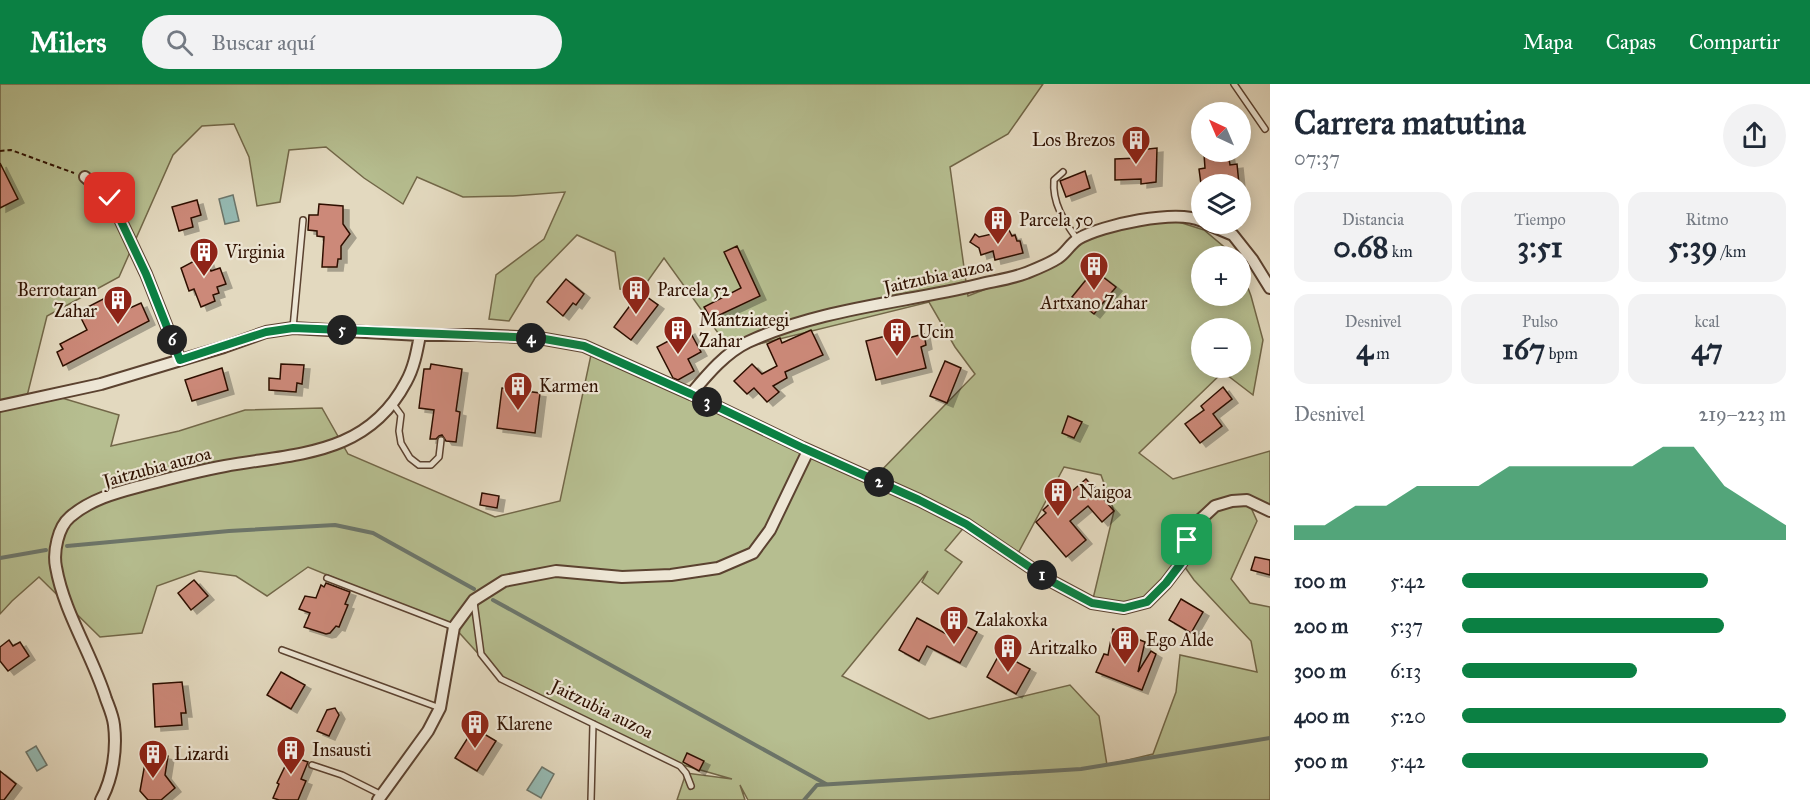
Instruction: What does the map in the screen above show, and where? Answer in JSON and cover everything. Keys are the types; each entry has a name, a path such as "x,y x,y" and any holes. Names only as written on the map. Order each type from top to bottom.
{"street":[{"path":"85,177 110,198 146,274 180,360"},
{"name":"Jaitzubia auzoa","path":"691,394 713,368 746,343 786,328 834,314 920,298 1025,274 1059,257 1077,239 1107,227 1163,217 1191,218"},
{"path":"1231,234 1252,259 1270,288"},
{"path":"0,406 102,384 266,332 293,328 539,338 584,346 691,394 808,451 919,500 966,524 1049,580 1092,603 1124,608 1147,602 1182,562 1187,540 1201,519 1215,506 1247,500 1270,511"},
{"name":"Jaitzubia auzoa","path":"101,800 108,788 115,751 114,724 99,675 61,588 55,565 58,538 68,518 87,505 111,494 226,466 267,461 320,450 348,440 370,426 393,404 407,381 420,334"},
{"path":"380,797 428,730 440,708 454,627 474,600 504,581 556,571 622,578 670,575 718,568 753,553 770,530 808,451"}],"lane":[{"path":"1234,84 1265,129"},
{"path":"1062,172 1054,180 1053,194 1065,223 1077,239"},
{"path":"293,328 303,220"},
{"path":"393,404 400,415 400,443 410,458 419,465 431,465 439,457 441,440"},
{"path":"327,578 454,627"},
{"name":"Jaitzubia auzoa","path":"474,600 481,654 501,678 680,766 686,773 691,786"},
{"path":"282,650 440,708"},
{"path":"591,800 593,724"},
{"path":"312,765 342,775 380,797"}],"path":[{"path":"0,151 11,150 52,163 85,177"}],"green space":[{"path":"0,84 1043,84 1008,134 950,167 968,296 1025,274 1077,239 1163,217 1191,226 1191,234 1209,234 1223,246 1191,246 1191,306 1251,306 1251,296 1263,340 1253,395 1231,378 1251,378 1251,318 1191,318 1191,378 1217,378 1139,453 1173,479 1270,451 1270,510 1248,501 1257,521 1231,579 1250,603 1270,607 1270,800 748,800 740,785 745,800 677,800 686,773 732,779 683,765 501,679 454,627 308,567 267,596 236,576 199,571 157,586 142,633 100,637 39,577 0,614","holes":["234,124 249,157 257,206 280,202 289,150 326,147 364,178 403,204 417,177 463,197 565,192 544,239 496,275 489,319 509,321 535,278 577,235 615,252 620,289 640,292 664,258 731,351 929,302 955,347 975,374 873,479 592,350 560,501 495,517 348,454 322,408 245,410 179,431 111,446 119,415 52,395 26,400 47,316 119,277 173,155 202,126","1064,467 1101,475 1114,511 1092,603 1147,602 1182,563 1194,580 1251,641 1257,672 1180,655 1176,692 1153,754 1107,765 1099,716 1070,685 929,719 842,676 928,571 922,582 938,594 962,562 945,550 966,525 1016,557"]}],"water":[{"path":"233,195 239,221 225,224 219,199"},
{"path":"36,746 47,765 37,771 26,752"},
{"path":"542,767 554,774 541,798 527,790"}],"building":[{"name":"Los Brezos","path":"1157,148 1156,182 1141,184 1141,179 1115,180 1115,159 1139,158 1139,150"},
{"path":"1205,162 1230,162 1230,165 1237,164 1238,174 1200,174 1199,169 1205,168"},
{"path":"0,163 18,199 0,208"},
{"path":"1085,171 1090,188 1066,197 1060,181"},
{"path":"197,200 201,215 191,218 193,227 179,231 172,207"},
{"path":"319,204 343,206 343,224 350,234 341,246 341,259 338,259 337,267 322,267 324,237 317,236 317,231 308,230 309,215 318,215"},
{"name":"Parcela 50","path":"1009,230 1012,236 1015,235 1017,241 1020,241 1023,253 995,260 993,251 981,255 979,248 970,242 975,234 979,237"},
{"path":"737,246 760,296 711,319 704,307 741,288 724,252"},
{"name":"Virginia","path":"198,259 199,262 207,259 211,271 220,268 226,284 217,287 219,293 213,295 215,301 201,307 194,289 189,291 181,268"},
{"name":"Artxano Zahar","path":"1094,270 1116,287 1094,314 1072,297"},
{"path":"566,279 584,294 576,305 573,303 563,316 547,302"},
{"name":"Parcela 52","path":"640,292 658,305 631,340 614,327"},
{"path":"113,294 121,312 141,303 149,321 63,366 57,352 63,349 60,344 87,330 78,312"},
{"name":"Mantziategi Zahar","path":"689,330 701,352 688,359 694,371 678,380 673,378 657,347"},
{"path":"811,330 823,355 785,372 787,378 773,386 779,392 767,402 754,388 747,394 734,381 752,364 762,374 777,366 767,344 780,338 782,343"},
{"name":"Ucin","path":"924,334 926,345 921,347 926,368 876,380 866,341 886,336 888,343"},
{"path":"945,361 961,368 947,403 930,396"},
{"path":"281,364 304,365 302,384 297,383 296,392 269,390 269,378 280,379"},
{"path":"431,364 462,369 456,411 460,412 456,442 446,441 442,435 436,439 430,439 434,410 419,408 424,369 430,369"},
{"path":"222,368 228,390 192,401 185,380"},
{"path":"1223,387 1232,399 1213,414 1222,426 1200,443 1185,424 1204,410 1201,406"},
{"name":"Karmen","path":"502,388 540,393 535,433 497,428"},
{"path":"1068,416 1082,422 1074,438 1062,433"},
{"name":"Naigoa","path":"1086,479 1114,511 1102,522 1088,506 1070,521 1086,540 1066,557 1036,522 1046,513 1043,510 1059,495 1063,499"},
{"path":"482,493 499,496 497,508 480,505"},
{"path":"1255,557 1270,560 1270,575 1251,570"},
{"path":"194,580 208,596 191,610 178,593"},
{"path":"326,583 350,592 345,604 348,605 339,627 336,626 326,634 304,627 310,613 299,609 305,596 316,598 321,585 324,587"},
{"path":"1181,599 1203,612 1191,633 1169,620"},
{"name":"Zalakoxka","path":"917,618 950,636 958,622 977,632 960,663 927,646 919,661 899,650"},
{"name":"Ego Alde","path":"1113,629 1145,642 1138,672 1151,651 1156,654 1142,690 1096,672 1104,654 1108,655"},
{"path":"9,640 13,646 20,642 29,656 8,671 0,661 0,647"},
{"name":"Aritzalko","path":"1000,653 1030,669 1016,694 987,677"},
{"path":"281,672 305,685 291,709 267,695"},
{"path":"182,682 186,713 181,713 182,725 155,727 153,684"},
{"path":"335,708 339,715 329,736 317,731 327,710"},
{"name":"Klarene","path":"474,728 496,741 477,771 455,758"},
{"name":"Lizardi","path":"147,752 168,756 165,775 175,788 161,800 148,800 140,791"},
{"path":"687,753 704,761 699,771 683,762"},
{"name":"Insausti","path":"290,756 308,762 301,779 306,781 298,800 279,800 273,798 279,784 277,783"},
{"path":"0,771 16,784 4,800 0,800"}],"waterway":[{"path":"67,546 229,531 335,525 373,533 474,589"},
{"path":"0,558 46,550"},
{"path":"493,600 826,784"},
{"path":"804,800 817,785 1081,769 1270,738"}],"place":[{"name":"Los Brezos","path":"1136,166"},
{"name":"Parcela 50","path":"998,246"},
{"name":"Virginia","path":"204,278"},
{"name":"Artxano Zahar","path":"1094,292"},
{"name":"Parcela 52","path":"636,316"},
{"name":"Berrotaran Zahar","path":"118,326"},
{"name":"Mantziategi Zahar","path":"678,356"},
{"name":"Ucin","path":"897,358"},
{"name":"Karmen","path":"518,412"},
{"name":"Naigoa","path":"1058,518"},
{"name":"Zalakoxka","path":"954,646"},
{"name":"Ego Alde","path":"1125,666"},
{"name":"Aritzalko","path":"1008,674"},
{"name":"Klarene","path":"475,750"},
{"name":"Insausti","path":"291,776"},
{"name":"Lizardi","path":"153,780"}],"route":[{"path":"110,198 146,274 180,360 266,332 293,328 539,338 584,346 919,500 966,524 1049,580 1092,603 1124,608 1147,602 1182,562 1187,540"}]}
